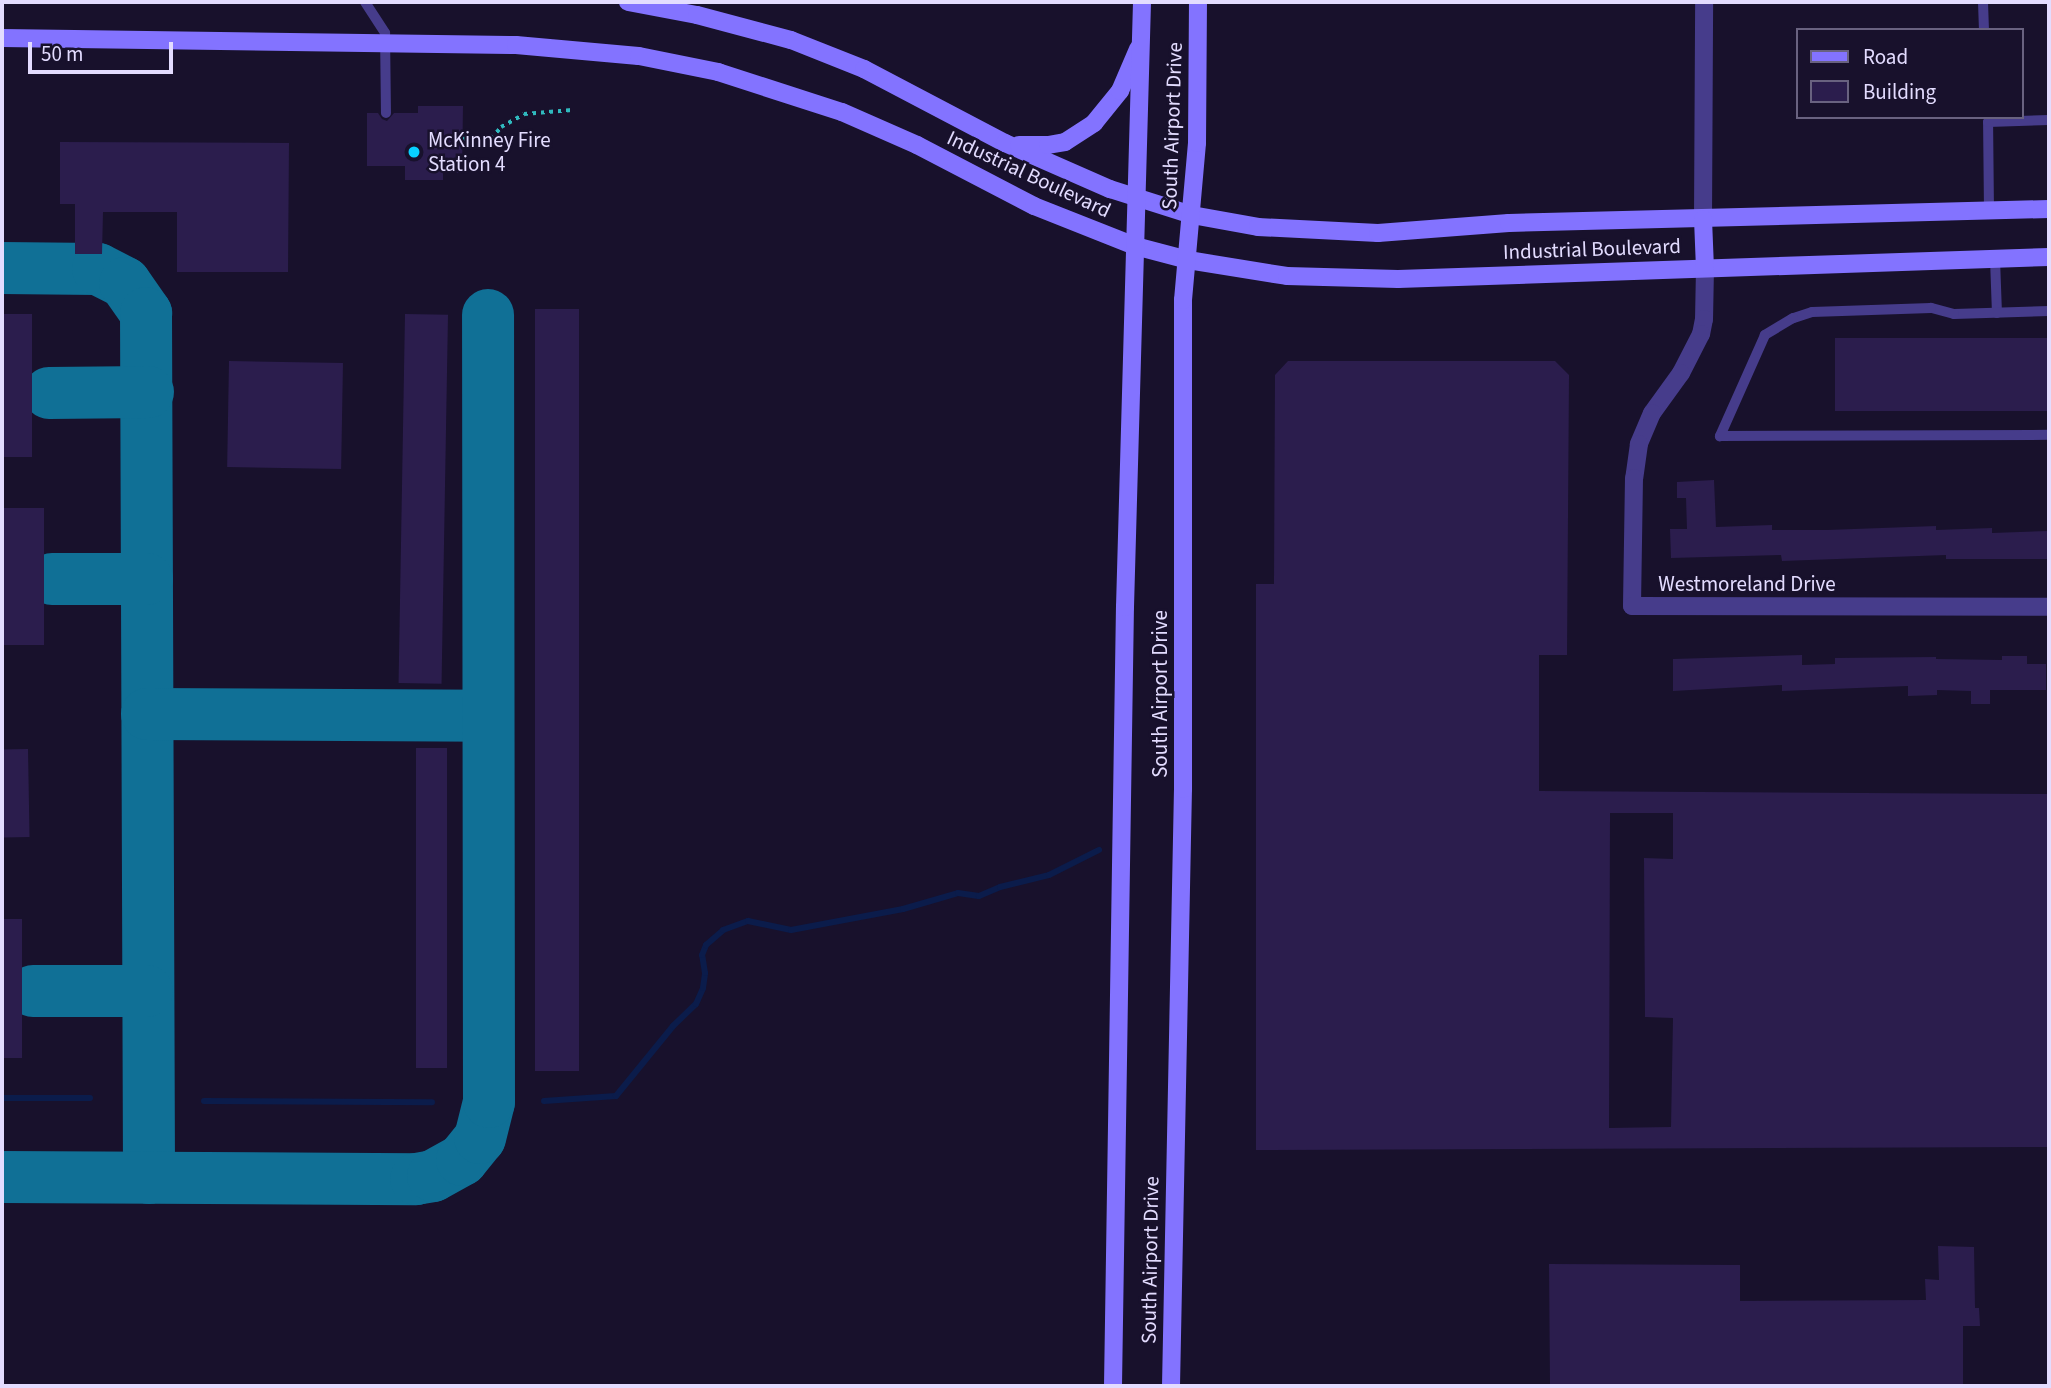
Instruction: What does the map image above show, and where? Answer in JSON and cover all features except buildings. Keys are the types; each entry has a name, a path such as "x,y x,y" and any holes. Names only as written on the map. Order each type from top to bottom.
{"main road":[{"name":"Industrial Boulevard","path":"628,2 719,20 827,53 909,91 1005,143 1138,200 1192,215 1275,229 1357,233 1509,223 2049,209"},
{"name":"South Airport Drive","path":"1113,1386 1126,593 1142,2"},
{"name":"South Airport Drive","path":"1171,1386 1183,789 1183,300 1197,144 1198,2"},
{"name":"Industrial Boulevard","path":"2,38 386,42 560,47 639,56 718,72 842,113 917,145 1034,206 1135,246 1188,260 1287,276 1339,279 2049,257"},
{"path":"1005,143 1048,145 1077,135 1094,123 1120,91 1143,39"},
{"path":"1703,219 1705,268"}],"street":[{"path":"1703,219 1704,2"},
{"name":"Westmoreland Drive","path":"1705,268 1701,334 1681,373 1652,413 1639,444 1634,478 1632,606 2049,607"}],"lane":[{"path":"365,2 381,22 386,42 386,113"},
{"path":"1983,2 1984,28"},
{"path":"1989,211 1988,120 2049,120"},
{"path":"1995,258 1997,313"},
{"path":"2049,311 1954,314 1931,308 1812,312 1793,318 1765,335 1720,436 2049,435"}],"path":[{"path":"462,138 485,145 501,127 524,114 572,110"}],"waterway":[{"path":"544,1101 616,1096 673,1026 696,1004 703,988 705,973 702,955 706,945 723,930 748,921 791,930 903,909 958,893 979,896 1000,887 1049,875 1099,850"},
{"path":"2,1098 90,1098"},
{"path":"204,1101 432,1102"}],"taxiway":[{"path":"2,268 98,269 125,283 146,313 149,1178"},
{"path":"2,1177 416,1179 433,1176 462,1160 480,1138 489,1102 488,315"},
{"path":"49,393 148,392"},
{"path":"52,579 147,579"},
{"path":"147,714 487,716"},
{"path":"33,991 147,991"}],"place":[{"name":"McKinney Fire Station 4","path":"414,152"}]}
